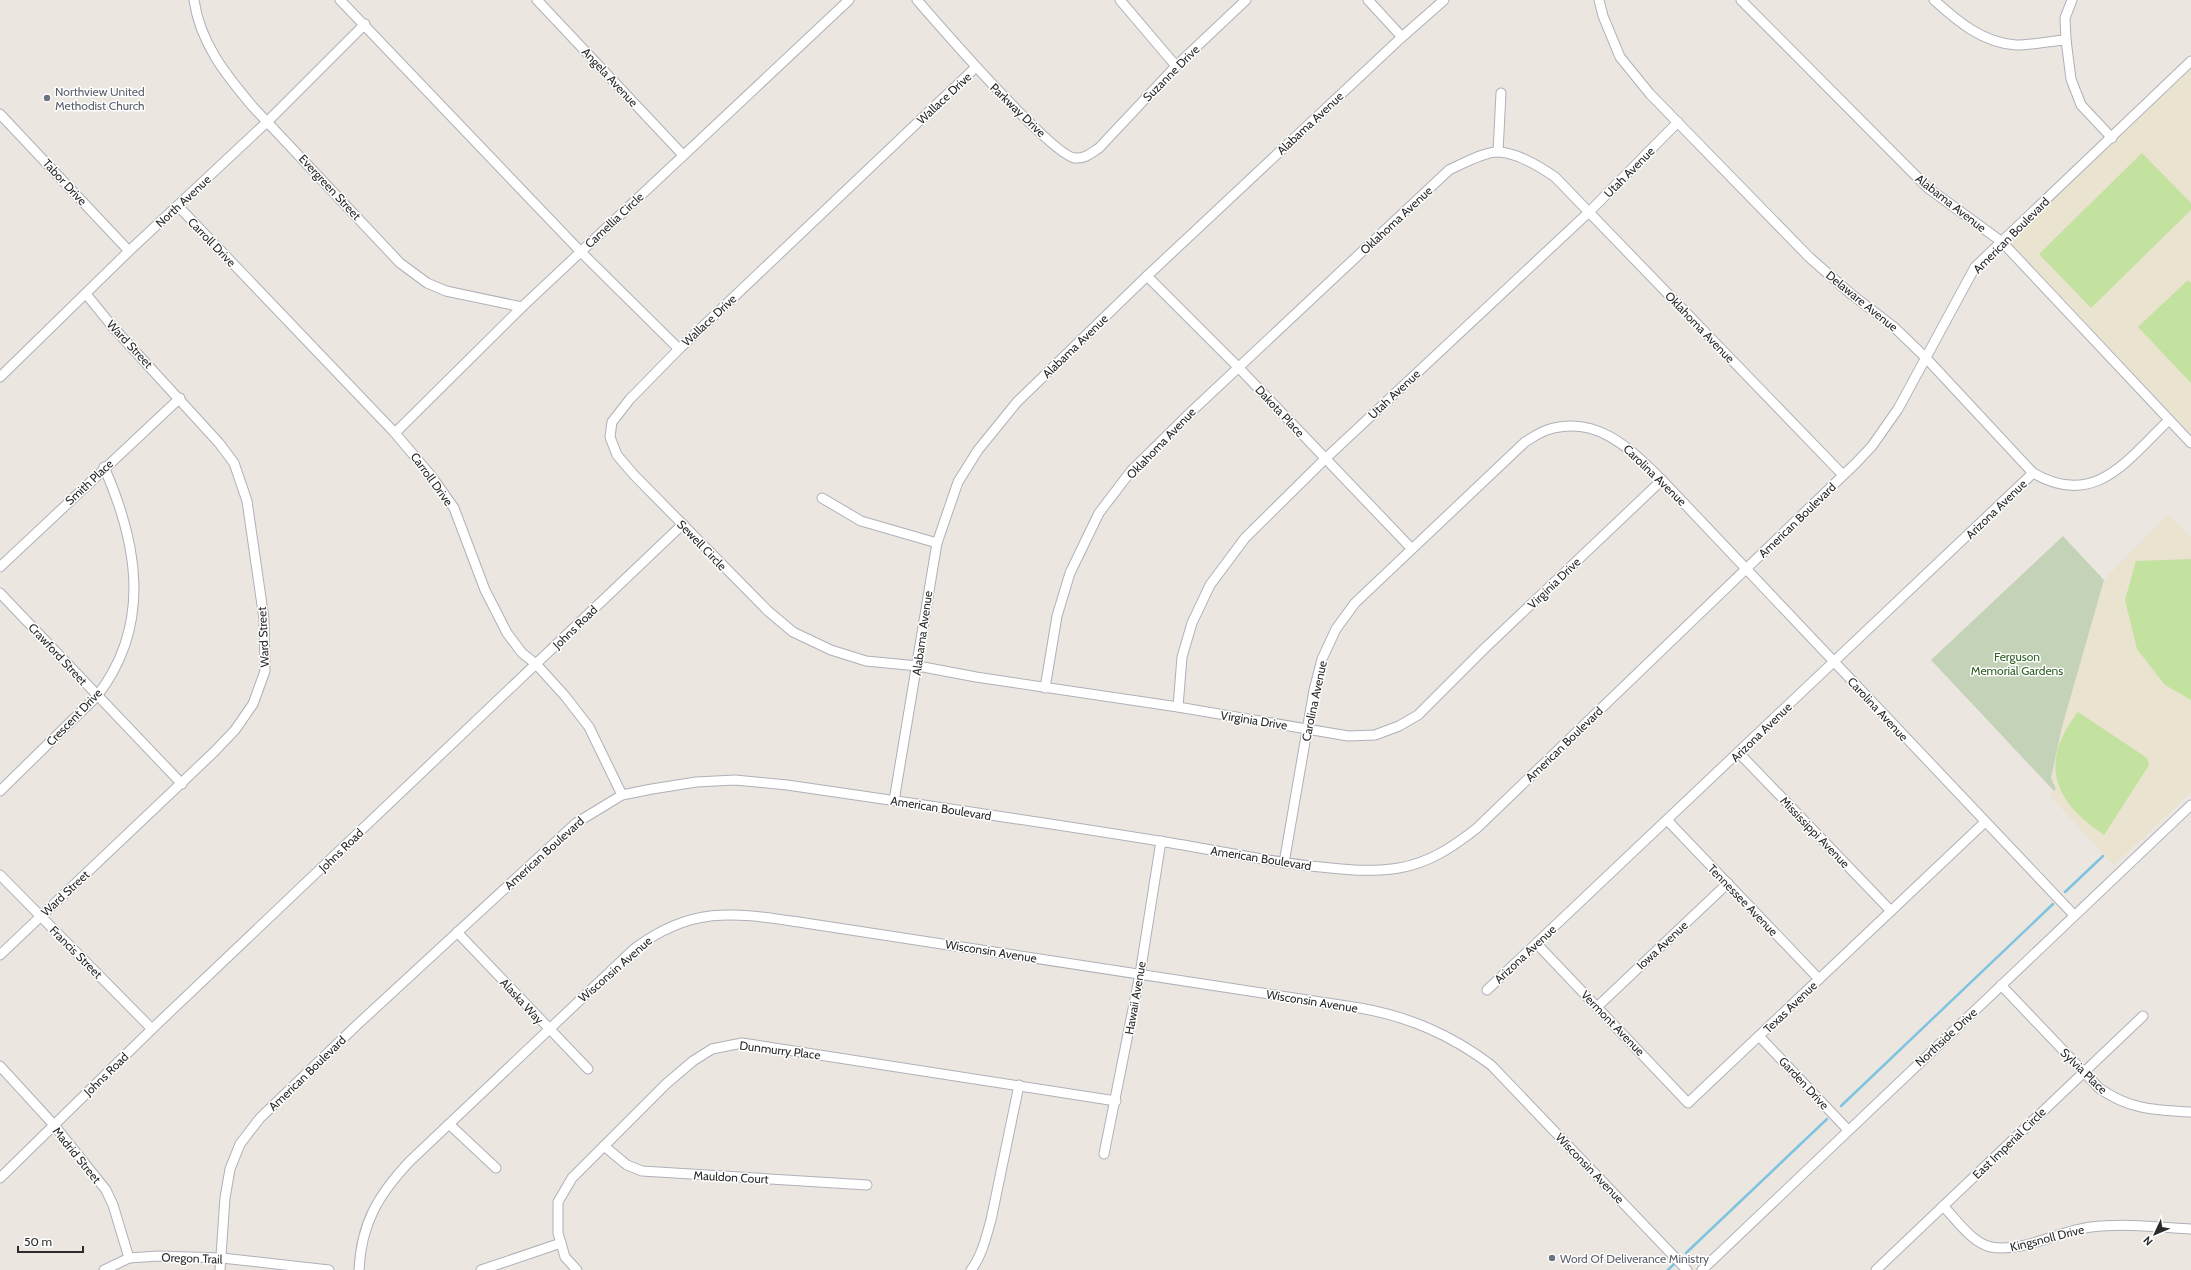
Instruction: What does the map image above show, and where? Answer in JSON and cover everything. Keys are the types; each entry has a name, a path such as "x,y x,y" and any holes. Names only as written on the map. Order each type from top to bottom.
{"street":[{"name":"Evergreen Street","path":"194,0 204,37 215,58 231,81 253,107 268,120 400,263 427,283 446,291 522,307"},
{"name":"Camellia Circle","path":"340,0 365,24 581,252 849,0"},
{"name":"Angela Avenue","path":"537,0 683,155"},
{"name":"Parkway Drive","path":"917,0 975,68 1057,148 1073,159 1085,158 1099,148"},
{"path":"1120,0 1176,66"},
{"name":"Suzanne Drive","path":"1099,148 1176,66 1246,0"},
{"path":"1368,0 1402,37"},
{"name":"Alabama Avenue","path":"894,801 918,666 925,605 937,543 958,482 978,450 1017,402 1147,276 1402,37 1444,0"},
{"name":"Delaware Avenue","path":"1599,0 1603,16 1620,57 1650,94 1809,257 1851,294 1894,326 1926,358 2033,473 2047,481 2062,486 2088,485 2102,480 2113,472 2169,420"},
{"name":"Alabama Avenue","path":"1741,0 1928,188 2002,242 2191,443"},
{"path":"1934,0 1961,24 1990,39 2016,45 2066,40"},
{"path":"2072,0 2065,18 2071,78 2081,105 2112,138"},
{"name":"North Avenue","path":"0,377 129,251 268,120 365,24"},
{"name":"American Boulevard","path":"220,1270 225,1198 230,1169 240,1144 266,1112 457,932 576,823 622,795 696,782 735,780 894,801 1161,841 1284,863 1368,870 1399,868 1427,860 1453,847 1477,828 1747,569 1872,446 1898,409 1962,289 1975,268 2191,61"},
{"name":"Wallace Drive","path":"581,252 679,349 975,68"},
{"path":"1498,152 1502,93"},
{"name":"Tabor Drive","path":"0,114 129,251"},
{"name":"Utah Avenue","path":"1178,707 1182,657 1192,623 1210,585 1246,538 1325,459 1589,212 1678,122"},
{"name":"Oklahoma Avenue","path":"1045,688 1057,616 1070,573 1099,513 1131,471 1238,367 1449,170 1471,160 1498,152 1540,166 1555,177 1843,475"},
{"name":"Carroll Drive","path":"178,206 395,433 432,477 454,508 485,590 507,633 522,653 536,664 565,696 589,727 622,795"},
{"path":"395,433 522,307 581,252"},
{"name":"Dakota Place","path":"1147,276 1238,367 1411,548"},
{"name":"Ward Street","path":"0,955 182,784 235,730 253,704 265,671 266,647 247,500 234,463 180,398 112,326 86,294"},
{"name":"Sewell Circle","path":"679,349 630,399 612,422 610,437 617,455 634,475 768,611 794,632 831,650 866,661 918,666"},
{"name":"Smith Place","path":"0,567 104,467 180,398"},
{"name":"Carolina Avenue","path":"1284,863 1307,729 1322,659 1336,629 1355,602 1525,442 1547,430 1577,426 1607,434 1631,449 1747,569 1834,663 2074,915"},
{"name":"Crescent Drive","path":"0,791 97,696 109,680 120,657 130,625 135,595 134,563 128,531 117,495 104,467"},
{"name":"Arizona Avenue","path":"1488,990 1740,753 2033,473"},
{"name":"Virginia Drive","path":"918,666 1045,688 1178,707 1348,736 1375,735 1399,726 1418,715 1484,649 1662,480"},
{"path":"822,498 862,521 937,543"},
{"name":"Johns Road","path":"0,1178 152,1029 683,524"},
{"name":"Crawford Street","path":"0,594 182,784"},
{"name":"Mississippi Avenue","path":"1740,753 1891,911"},
{"name":"Northside Drive","path":"1702,1270 2191,805"},
{"name":"Tennessee Avenue","path":"1668,820 1819,979"},
{"name":"Texas Avenue","path":"1688,1103 1985,822"},
{"name":"Hawaii Avenue","path":"1104,1154 1116,1101 1140,974 1161,841"},
{"name":"Francis Street","path":"0,875 152,1029"},
{"name":"Iowa Avenue","path":"1597,1007 1728,883"},
{"name":"Wisconsin Avenue","path":"359,1270 365,1230 374,1205 390,1182 449,1124 634,949 656,933 697,918 727,914 804,923 1140,974 1380,1012 1423,1024 1468,1048 1491,1065 1687,1270"},
{"name":"Alaska Way","path":"457,932 548,1029 588,1069"},
{"name":"Vermont Avenue","path":"1537,944 1688,1103"},
{"name":"Sylvia Place","path":"2001,985 2099,1088 2126,1104 2143,1109 2191,1112"},
{"name":"East Imperial Circle","path":"1876,1270 2143,1016"},
{"name":"Garden Drive","path":"1759,1036 1848,1130"},
{"name":"Dunmurry Place","path":"577,1270 565,1256 558,1233 558,1202 572,1178 666,1084 693,1061 712,1049 742,1043 1116,1101"},
{"name":"Madrid Street","path":"0,1066 54,1125 83,1159 106,1190 113,1205 129,1258"},
{"path":"971,1270 976,1264 991,1220 1019,1085"},
{"path":"449,1124 496,1168"},
{"name":"Mauldon Court","path":"604,1146 627,1165 642,1171 867,1185"},
{"name":"Kingsnoll Drive","path":"1943,1206 1972,1236 1990,1247 2011,1248 2069,1231 2111,1225 2191,1229"},
{"path":"480,1270 561,1243"},
{"name":"Oregon Trail","path":"104,1270 129,1258 158,1256 222,1258 329,1270"}],"shaded area":[{"path":"2191,66 2191,434 2009,242"},
{"path":"2169,514 2191,538 2191,792 2114,865 2049,795 2056,789 2051,778 2062,727 2104,580"}],"green space":[{"path":"2142,153 2191,203 2191,210 2091,308 2039,254"},
{"path":"2188,280 2191,283 2191,383 2138,327"},
{"name":"Ferguson Memorial Gardens","path":"2063,536 2104,580 2062,727 2051,778 2056,789 2054,791 1931,660"},
{"path":"2191,559 2191,700 2165,685 2137,649 2125,600 2136,561"},
{"path":"2078,712 2147,758 2149,765 2104,835 2073,809 2063,795 2057,780 2055,765 2058,748 2066,731"}],"waterway":[{"path":"2065,892 2103,856"},
{"path":"1841,1106 2053,904"},
{"path":"1686,1253 1827,1119"},
{"path":"1668,1270 1675,1263"}],"place":[{"name":"Northview United Methodist Church","path":"47,98"},
{"name":"Word Of Deliverance Ministry","path":"1552,1258"}]}
